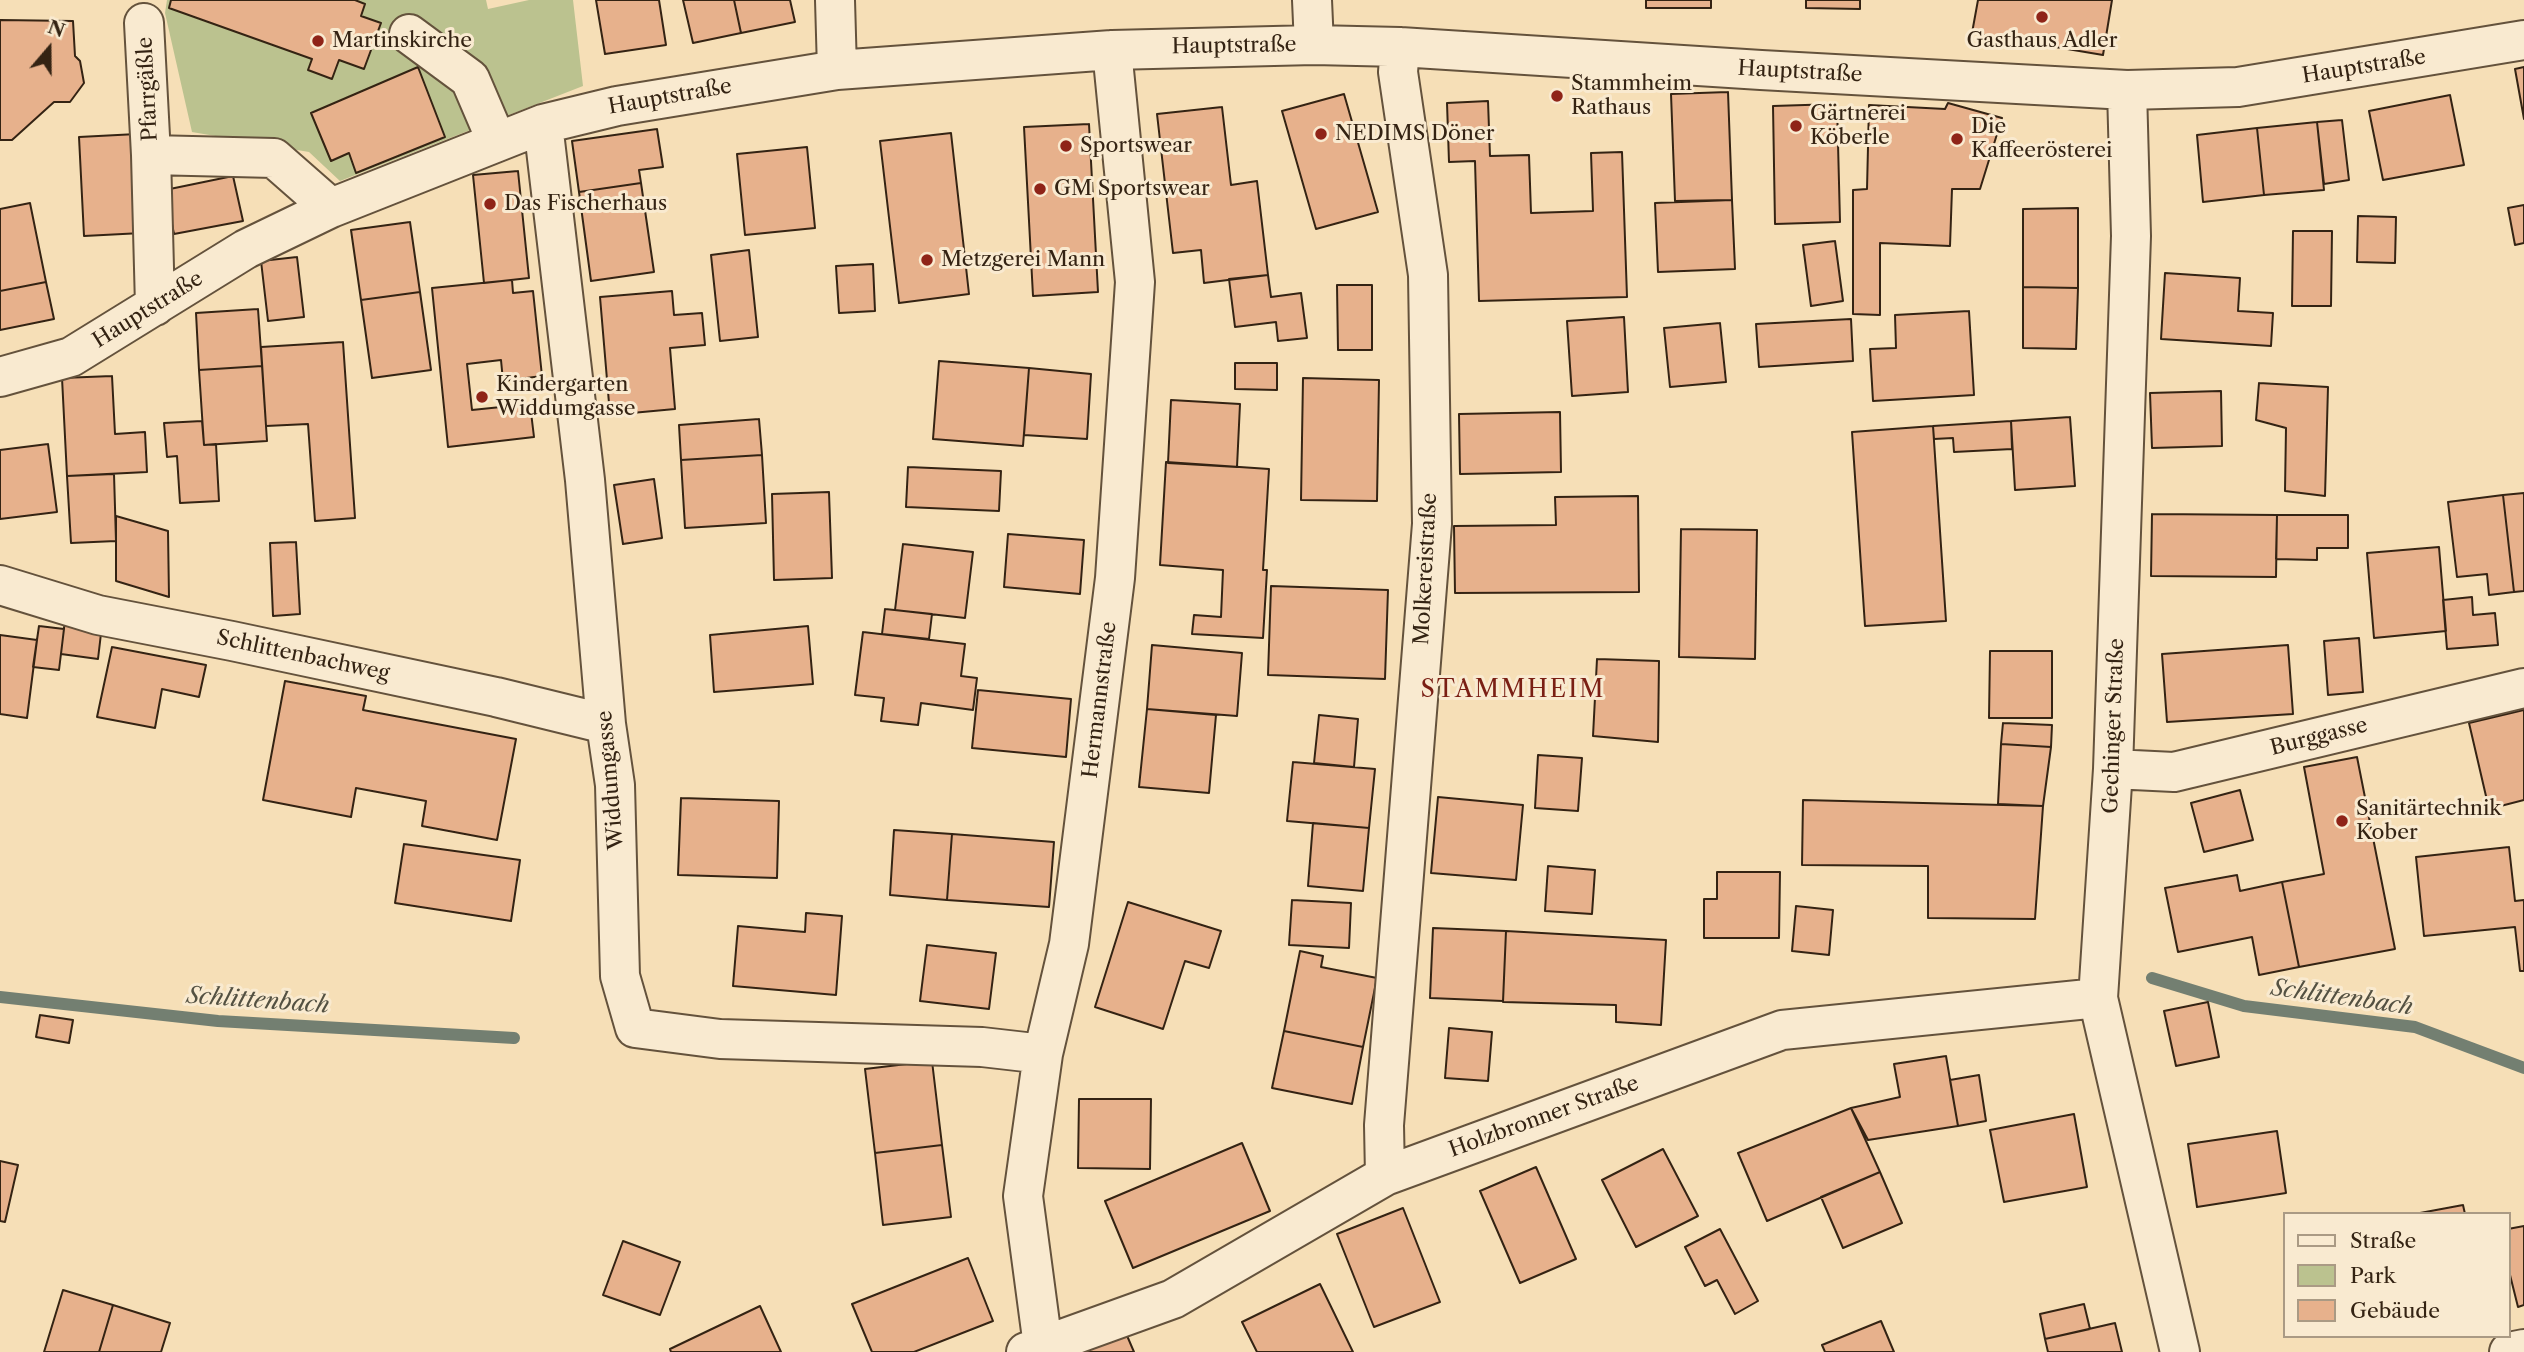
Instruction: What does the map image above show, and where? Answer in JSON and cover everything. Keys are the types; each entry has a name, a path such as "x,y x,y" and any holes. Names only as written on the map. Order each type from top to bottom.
{"street":[{"path":"835,0 837,70"},
{"path":"1312,0 1314,45"},
{"name":"Pfarrgäßle","path":"145,23 155,306"},
{"path":"409,34 470,79 497,142"},
{"name":"Hauptstraße","path":"1,378 71,357 246,250 331,208 543,124 617,106 837,70 1112,50 1314,45 1400,47 2127,90 2238,88 2524,40"},
{"name":"Molkereistraße","path":"1385,1176 1384,1125 1432,524 1428,275 1398,72 1400,47"},
{"name":"Hermannstraße","path":"1034,1349 1023,1196 1043,1054 1069,944 1115,578 1135,282 1112,50"},
{"name":"Gechinger Straße","path":"2127,90 2132,236 2113,769 2098,998 2180,1352"},
{"name":"Widdumgasse","path":"543,124 585,480 615,785 620,976 635,1028 720,1040 982,1047 1043,1054"},
{"name":"Pfarrgäßle","path":"151,155 274,158 331,208"},
{"name":"Schlittenbachweg","path":"0,585 98,615 496,697 607,724"},
{"name":"Burggasse","path":"2113,769 2174,772 2524,688"},
{"name":"Holzbronner Straße","path":"1034,1349 1173,1299 1385,1176 1782,1030 2098,998"},
{"path":"2509,1352 2524,1349"}],"green space":[{"path":"167,0 486,0 488,9 529,0 573,0 583,86 340,181 309,152 192,132 165,13"}],"building":[{"name":"Martinskirche","path":"171,0 355,0 365,4 361,16 381,23 364,69 339,60 332,79 308,70 312,59 169,8"},
{"path":"596,0 659,0 666,45 605,54"},
{"path":"683,0 734,0 741,33 693,43"},
{"path":"734,0 790,0 795,22 741,33"},
{"path":"1646,0 1711,0 1711,8 1646,8"},
{"path":"1806,0 1860,0 1860,9 1806,8"},
{"name":"Gasthaus Adler","path":"1978,0 2112,0 2103,55 1972,33"},
{"path":"0,20 73,21 75,56 80,61 84,83 70,102 54,102 12,140 0,140"},
{"path":"418,67 445,137 356,173 349,153 331,161 311,113"},
{"path":"2524,67 2524,119 2515,69"},
{"path":"1728,92 1732,200 1675,201 1671,94"},
{"path":"1344,94 1378,212 1316,229 1282,111"},
{"path":"2450,95 2464,165 2383,180 2369,111"},
{"path":"1488,101 1490,156 1529,155 1531,213 1593,211 1591,153 1622,152 1627,297 1479,301 1475,161 1449,162 1447,103"},
{"path":"1948,103 2002,118 1980,189 1952,189 1950,246 1880,243 1880,315 1853,314 1853,190 1867,189 1869,105 1945,109"},
{"path":"1837,104 1840,222 1775,224 1773,106"},
{"path":"1222,107 1231,185 1257,181 1268,275 1204,283 1201,250 1173,253 1157,114"},
{"path":"2342,120 2349,180 2324,184 2317,122"},
{"path":"2317,122 2324,190 2264,195 2257,128"},
{"path":"1089,124 1098,292 1033,296 1024,127"},
{"path":"2257,128 2264,195 2203,202 2197,135"},
{"path":"657,129 663,167 639,170 641,183 579,192 572,141"},
{"path":"951,133 969,294 899,303 880,141"},
{"path":"137,134 142,233 84,236 79,137"},
{"path":"807,147 815,228 745,235 737,154"},
{"path":"518,171 529,278 484,283 473,175"},
{"path":"233,176 243,221 174,234 165,190"},
{"path":"641,183 654,272 591,281 579,192"},
{"path":"1732,200 1735,269 1658,272 1655,203"},
{"path":"30,203 46,282 0,291 0,209"},
{"path":"2524,205 2524,243 2515,245 2508,208"},
{"path":"2078,208 2078,288 2023,287 2023,209"},
{"path":"2358,216 2396,217 2395,263 2357,262"},
{"path":"410,222 420,292 361,300 351,230"},
{"path":"2293,231 2332,231 2331,306 2292,306"},
{"path":"1835,241 1843,301 1811,306 1803,245"},
{"path":"749,250 758,337 720,341 711,255"},
{"path":"297,257 304,317 268,321 261,261"},
{"path":"873,264 875,311 839,313 836,266"},
{"path":"2165,273 2240,278 2238,311 2273,313 2271,346 2161,339"},
{"path":"1268,275 1271,297 1301,293 1307,338 1278,341 1276,322 1235,327 1229,279"},
{"path":"512,280 513,293 533,291 542,376 503,381 501,360 467,364 472,410 530,404 534,437 448,447 432,288"},
{"path":"46,282 54,319 0,330 0,291"},
{"path":"1337,285 1372,285 1372,350 1338,350"},
{"path":"2023,287 2078,288 2076,349 2023,348"},
{"path":"672,291 674,315 702,313 705,345 670,348 675,409 610,415 600,297"},
{"path":"420,292 431,370 372,378 361,300"},
{"path":"258,309 262,366 199,370 196,313"},
{"path":"1969,311 1974,395 1873,401 1870,349 1896,348 1895,315"},
{"path":"1624,317 1628,392 1572,396 1567,321"},
{"path":"1851,319 1853,361 1759,367 1756,324"},
{"path":"1720,323 1726,382 1670,387 1664,328"},
{"path":"343,342 355,518 315,521 308,424 266,426 261,347"},
{"path":"939,361 1029,368 1023,446 933,439"},
{"path":"1235,363 1277,363 1277,390 1235,389"},
{"path":"262,366 267,441 204,445 199,370"},
{"path":"1029,368 1091,374 1087,439 1024,435"},
{"path":"112,376 115,434 145,432 147,472 67,476 62,378"},
{"path":"1303,378 1379,380 1377,501 1301,500"},
{"path":"2259,383 2328,387 2325,496 2285,491 2286,428 2256,420"},
{"path":"2221,391 2222,446 2152,448 2150,393"},
{"path":"1171,400 1240,404 1237,467 1168,463"},
{"path":"1560,412 1561,472 1460,474 1459,414"},
{"path":"2070,417 2075,486 2015,490 2011,421"},
{"path":"759,419 762,455 681,460 679,425"},
{"path":"202,421 204,445 216,444 219,501 180,503 177,456 167,457 164,423"},
{"path":"2011,421 2012,449 1954,452 1953,438 1934,439 1933,426"},
{"path":"1933,426 1946,621 1865,626 1852,432"},
{"path":"48,444 57,512 0,519 0,450"},
{"path":"762,455 766,523 685,528 681,460"},
{"path":"1166,462 1269,469 1263,570 1267,570 1263,638 1192,634 1194,615 1221,617 1223,570 1160,565"},
{"path":"908,467 1001,471 999,511 906,507"},
{"path":"114,474 116,541 71,543 67,476"},
{"path":"654,479 662,538 623,544 614,485"},
{"path":"829,492 832,578 774,580 772,494"},
{"path":"2524,493 2524,591 2514,592 2503,495"},
{"path":"2503,495 2514,592 2489,595 2487,574 2457,577 2448,502"},
{"path":"1638,496 1639,592 1455,593 1454,526 1556,525 1555,497"},
{"path":"2152,514 2277,515 2276,577 2151,576"},
{"path":"2277,515 2348,515 2348,548 2317,548 2317,560 2276,559"},
{"path":"116,516 168,531 169,597 116,581"},
{"path":"1681,529 1757,530 1755,659 1679,657"},
{"path":"1008,534 1084,540 1080,594 1004,587"},
{"path":"296,542 300,614 273,616 270,543"},
{"path":"903,544 973,552 965,618 895,610"},
{"path":"2439,547 2446,631 2374,638 2367,553"},
{"path":"1271,586 1388,590 1385,679 1268,675"},
{"path":"2472,597 2473,615 2495,613 2498,645 2447,649 2443,600"},
{"path":"885,609 932,614 929,639 882,634"},
{"path":"65,620 102,625 98,659 61,654"},
{"path":"39,626 64,629 59,670 33,667"},
{"path":"808,626 813,684 714,692 710,635"},
{"path":"863,632 965,644 961,676 977,678 973,710 921,703 918,725 881,721 884,698 855,695"},
{"path":"0,635 37,640 27,718 0,714"},
{"path":"2359,638 2363,692 2328,695 2324,641"},
{"path":"1152,645 1242,653 1237,716 1147,709"},
{"path":"2288,645 2293,714 2167,722 2162,654"},
{"path":"112,647 206,665 199,697 162,689 155,728 97,717"},
{"path":"1990,651 2052,651 2052,718 1989,718"},
{"path":"1597,659 1659,661 1658,742 1593,736"},
{"path":"285,681 366,696 363,710 516,739 497,840 422,826 426,801 356,788 351,817 263,800"},
{"path":"978,690 1071,699 1066,757 972,748"},
{"path":"1147,709 1216,715 1209,793 1139,787"},
{"path":"2524,710 2524,800 2489,809 2469,723"},
{"path":"1319,715 1358,719 1354,767 1314,763"},
{"path":"2003,723 2052,725 2051,747 2001,744"},
{"path":"2001,744 2051,747 2043,806 1998,804"},
{"path":"1538,755 1582,758 1578,811 1535,808"},
{"name":"Sanitärtechnik Kober","path":"2357,757 2395,949 2299,967 2282,882 2324,874 2304,767"},
{"path":"1293,762 1375,769 1369,828 1287,821"},
{"path":"2240,790 2253,840 2204,852 2191,803"},
{"path":"1438,797 1523,805 1516,880 1431,873"},
{"path":"681,798 779,801 777,878 678,875"},
{"path":"1803,800 2043,806 2035,919 1928,918 1928,866 1802,865"},
{"path":"1313,823 1369,828 1363,891 1308,886"},
{"path":"894,830 952,834 947,900 890,895"},
{"path":"952,834 1054,842 1049,907 947,900"},
{"path":"404,844 520,860 511,921 395,903"},
{"path":"2509,847 2515,901 2524,900 2524,971 2520,971 2515,927 2424,936 2416,857"},
{"path":"1548,866 1595,870 1592,914 1545,911"},
{"path":"1717,872 1780,872 1779,938 1704,938 1704,899 1717,899"},
{"path":"2237,875 2240,891 2282,882 2299,967 2259,975 2252,937 2178,952 2165,888"},
{"path":"1292,900 1351,903 1349,948 1289,945"},
{"path":"1128,902 1221,931 1209,968 1185,961 1163,1029 1095,1007"},
{"path":"1796,906 1833,910 1829,955 1792,951"},
{"path":"806,913 842,916 836,995 733,986 738,926 805,932"},
{"path":"1433,928 1506,931 1503,1001 1430,998"},
{"path":"1506,931 1666,940 1661,1025 1616,1022 1616,1005 1503,1002"},
{"path":"927,945 996,953 989,1009 920,1001"},
{"path":"1300,951 1323,956 1321,967 1377,978 1363,1047 1284,1031"},
{"path":"2208,1002 2219,1057 2176,1066 2164,1011"},
{"path":"40,1015 73,1020 69,1043 36,1037"},
{"path":"1449,1028 1492,1032 1488,1081 1445,1078"},
{"path":"1284,1031 1363,1047 1352,1104 1272,1088"},
{"path":"1946,1056 1958,1126 1868,1140 1851,1108 1900,1097 1894,1064"},
{"path":"932,1061 942,1145 875,1153 865,1069"},
{"path":"1979,1075 1986,1121 1958,1126 1950,1080"},
{"path":"1079,1099 1151,1099 1150,1169 1078,1168"},
{"path":"1851,1108 1880,1172 1767,1221 1738,1153"},
{"path":"2074,1114 2087,1187 2004,1202 1990,1130"},
{"path":"2277,1131 2286,1193 2197,1207 2188,1144"},
{"path":"1242,1143 1270,1211 1133,1268 1105,1201"},
{"path":"942,1145 951,1217 883,1225 875,1153"},
{"path":"1663,1149 1698,1216 1636,1247 1602,1180"},
{"path":"0,1161 18,1165 5,1222 0,1221"},
{"path":"1536,1167 1576,1259 1520,1283 1480,1191"},
{"path":"1880,1172 1902,1223 1843,1248 1821,1197"},
{"path":"2463,1205 2465,1212 2425,1212"},
{"path":"1403,1208 1440,1302 1374,1327 1337,1234"},
{"path":"2524,1226 2524,1305 2518,1307 2510,1275 2510,1229"},
{"path":"1720,1229 1758,1301 1735,1314 1717,1280 1705,1286 1685,1247"},
{"path":"623,1241 680,1262 660,1315 603,1295"},
{"path":"968,1258 993,1321 914,1352 872,1352 852,1304"},
{"path":"1320,1284 1353,1352 1257,1352 1242,1322"},
{"path":"63,1290 113,1305 99,1352 44,1352"},
{"path":"2084,1304 2090,1329 2045,1339 2040,1314"},
{"path":"113,1305 170,1323 161,1352 99,1352"},
{"path":"760,1306 781,1352 671,1352 670,1349"},
{"path":"1881,1321 1894,1352 1825,1352 1822,1345"},
{"path":"2115,1323 2122,1352 2048,1352 2045,1339"},
{"path":"1125,1331 1134,1352 1076,1352"}],"waterway":[{"name":"Schlittenbach","path":"2152,978 2244,1006 2415,1027 2524,1068"},
{"name":"Schlittenbach","path":"0,997 218,1021 514,1038"}],"place":[{"name":"Gasthaus Adler","path":"2042,17"},
{"name":"Martinskirche","path":"318,41"},
{"name":"Stammheim Rathaus","path":"1557,96"},
{"name":"Gärtnerei Köberle","path":"1796,126"},
{"name":"NEDIMS Döner","path":"1321,134"},
{"name":"Die Kaffeerösterei","path":"1957,139"},
{"name":"Sportswear","path":"1066,146"},
{"name":"GM Sportswear","path":"1040,189"},
{"name":"Das Fischerhaus","path":"490,204"},
{"name":"Metzgerei Mann","path":"927,260"},
{"name":"Kindergarten Widdumgasse","path":"482,397"},
{"name":"Sanitärtechnik Kober","path":"2342,821"}],"district":[{"name":"STAMMHEIM","path":"1513,690"}]}
